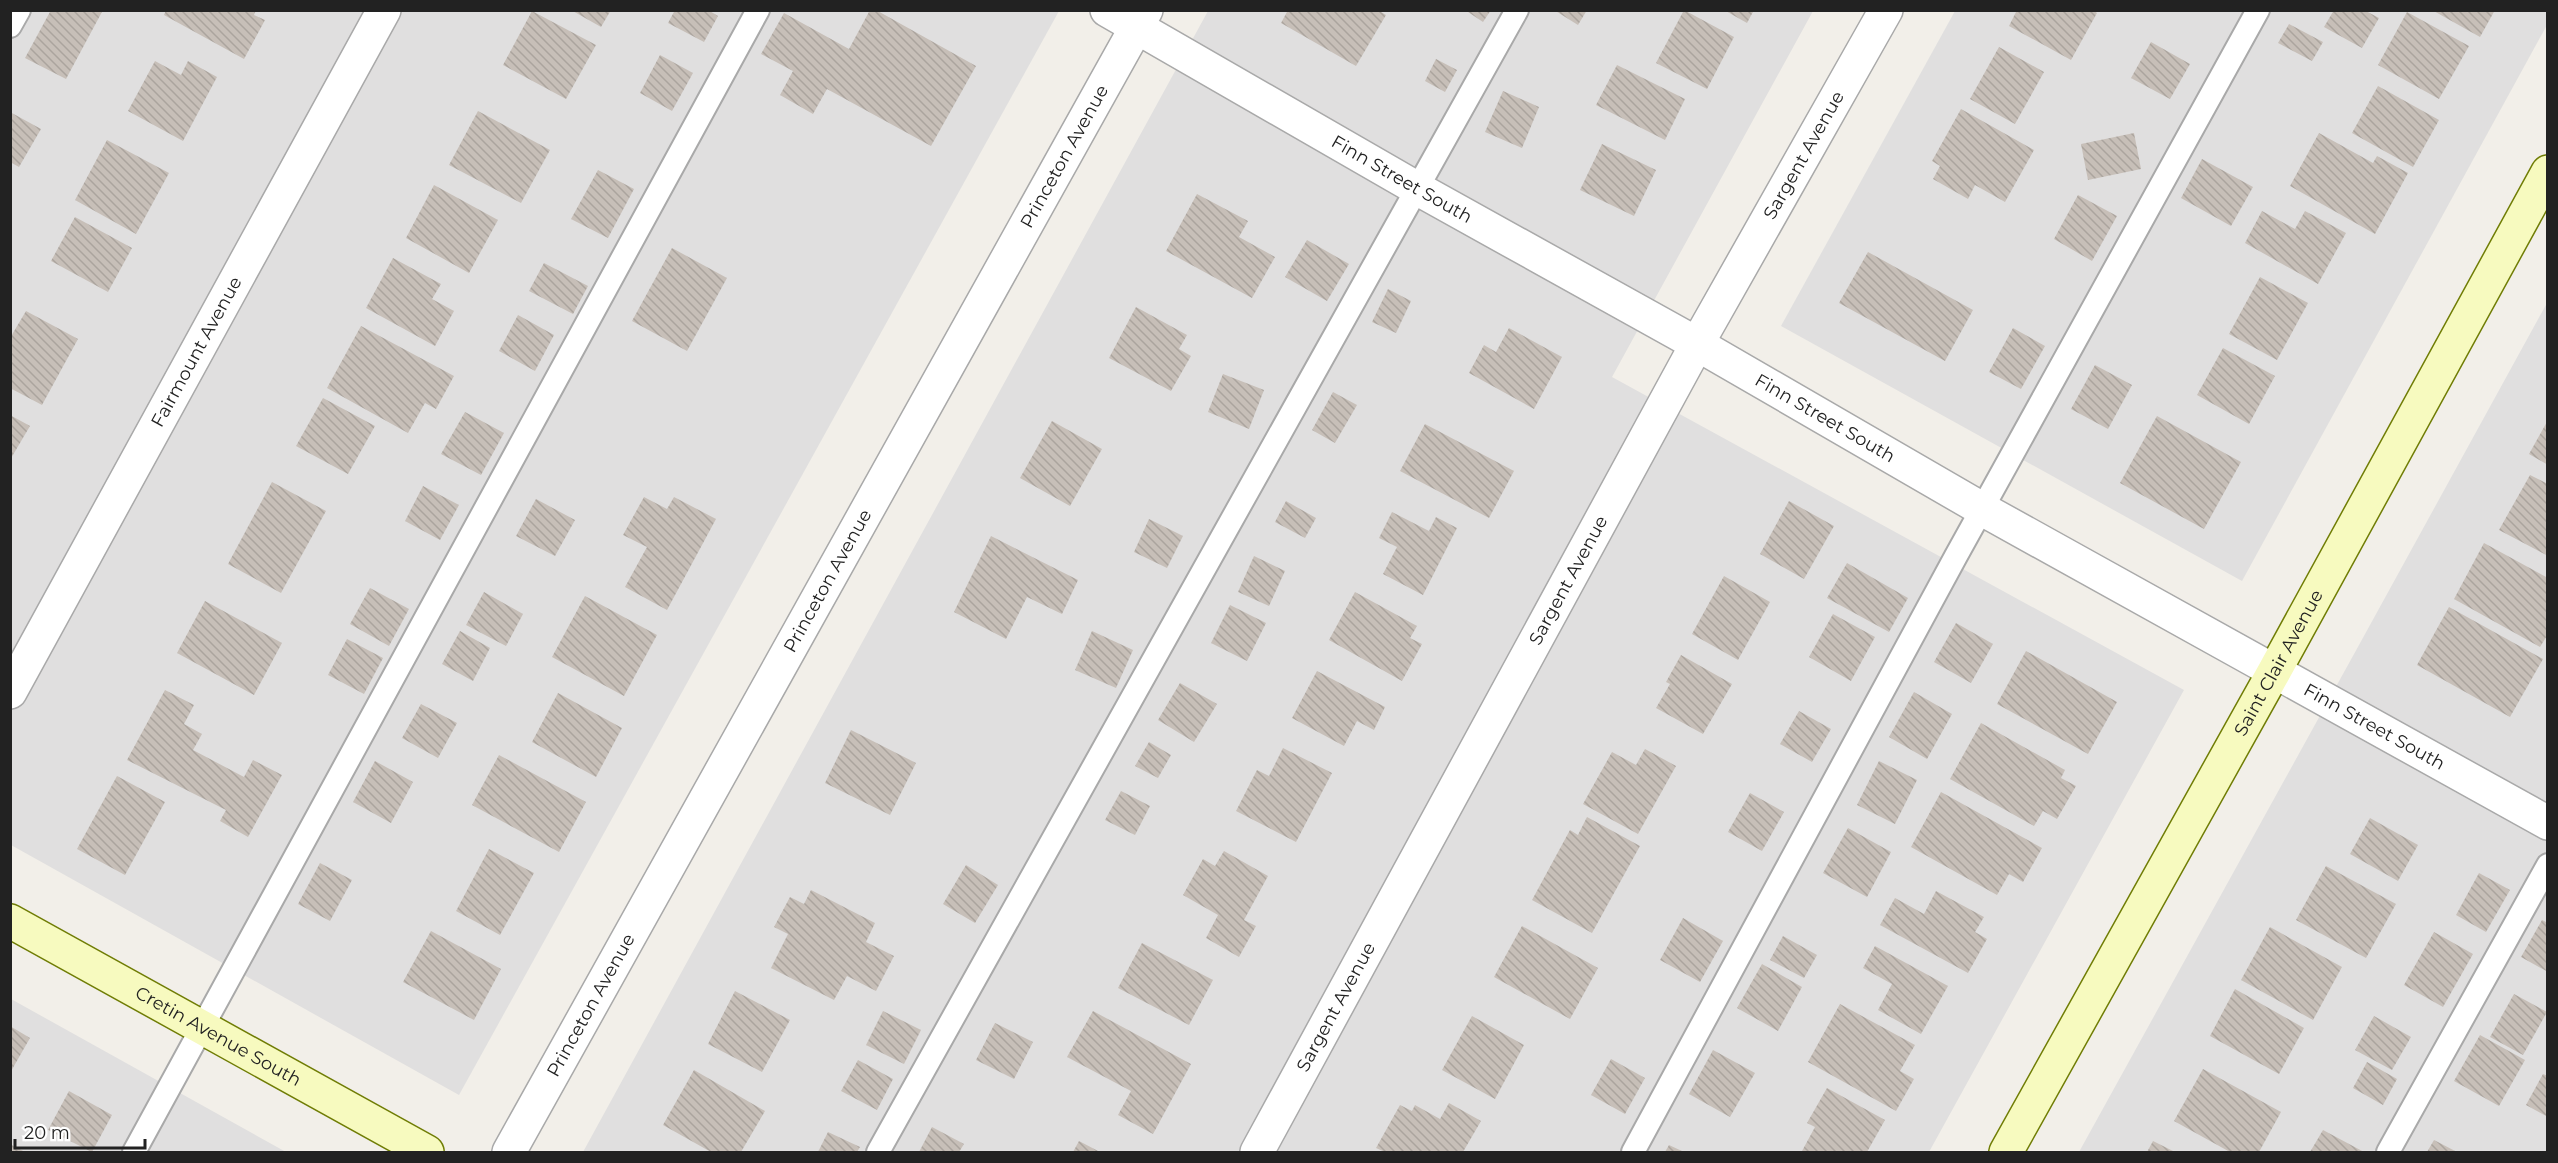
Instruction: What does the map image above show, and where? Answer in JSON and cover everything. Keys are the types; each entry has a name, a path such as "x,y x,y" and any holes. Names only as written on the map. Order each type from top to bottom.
{"street":[{"name":"Fairmount Avenue","path":"10,692 384,10"},
{"name":"Finn Street South","path":"1107,10 1141,19 1418,189 1697,344 1982,509 2547,823"},
{"name":"Sargent Avenue","path":"1257,1152 1697,344 1886,10"},
{"name":"Princeton Avenue","path":"509,1152 1141,19"},
{"name":"Saint Clair Avenue","path":"2006,1152 2275,670 2547,172"},
{"name":"Cretin Avenue South","path":"10,921 427,1152"}],"lane":[{"path":"10,26 19,10"},
{"path":"134,1152 758,10"},
{"path":"878,1152 1517,10"},
{"path":"1633,1152 1982,509 2258,10"},
{"path":"2388,1152 2547,865"}],"shaded area":[{"path":"11,11 1059,11 459,1095 11,845"},
{"path":"1208,11 1813,11 1612,377 2184,690 1929,1152 583,1152"},
{"path":"1955,11 2547,11 2547,25 2242,581 1781,326"},
{"path":"2547,303 2547,1152 2079,1152 2359,645"},
{"path":"11,999 286,1152 11,1152"}],"building":[{"path":"51,10 103,10 66,79 25,58"},
{"path":"166,10 256,10 254,15 265,20 244,59 164,15"},
{"path":"571,10 611,10 601,27"},
{"path":"675,10 708,10 718,16 704,42 668,23"},
{"path":"870,10 876,10 976,66 931,146 827,89 813,114 780,95 793,71 761,54 784,13 849,49"},
{"path":"1288,10 1378,10 1386,15 1356,66 1281,23"},
{"path":"1465,10 1491,10 1483,22"},
{"path":"1554,10 1587,10 1578,25"},
{"path":"1684,10 1734,37 1707,89 1656,63"},
{"path":"1724,10 1754,10 1747,23"},
{"path":"2017,10 2093,10 2097,13 2071,60 2009,26"},
{"path":"2334,10 2364,10 2379,18 2362,48 2324,27"},
{"path":"2432,10 2495,10 2480,37"},
{"path":"532,11 596,45 566,99 503,65"},
{"path":"2407,12 2469,46 2439,99 2378,65"},
{"path":"2289,24 2323,42 2312,61 2278,43"},
{"path":"2151,42 2190,64 2170,99 2131,78"},
{"path":"1999,47 2044,72 2015,124 1970,99"},
{"path":"660,55 693,73 672,111 640,93"},
{"path":"1436,59 1457,70 1445,92 1425,81"},
{"path":"155,61 181,75 188,61 217,77 183,141 128,111"},
{"path":"1617,65 1685,99 1665,140 1596,105"},
{"path":"2378,86 2439,120 2413,167 2352,133"},
{"path":"1503,91 1539,107 1522,148 1485,132"},
{"path":"1961,109 2034,150 2005,202 1975,185 1968,199 1933,179 1940,166 1932,161"},
{"path":"478,111 550,150 521,203 449,165"},
{"path":"10,112 41,129 19,167 10,162"},
{"path":"2134,133 2141,169 2088,180 2081,144"},
{"path":"2319,133 2373,163 2377,156 2408,173 2375,234 2290,186"},
{"path":"107,140 169,173 136,234 75,200"},
{"path":"1602,144 1656,170 1634,216 1580,190"},
{"path":"2202,159 2253,187 2231,226 2181,198"},
{"path":"598,170 634,189 608,238 571,219"},
{"path":"434,185 498,220 469,273 406,238"},
{"path":"1197,194 1248,221 1239,237 1275,257 1252,298 1166,251"},
{"path":"2078,195 2117,216 2092,261 2054,239"},
{"path":"2262,211 2295,229 2305,211 2346,233 2318,284 2245,243"},
{"path":"75,217 132,248 108,292 51,261"},
{"path":"1307,240 1349,264 1327,301 1285,277"},
{"path":"672,248 727,278 687,351 632,321"},
{"path":"1868,252 1973,310 1945,361 1839,303"},
{"path":"393,258 441,284 432,299 454,311 435,346 366,308"},
{"path":"544,263 588,286 573,314 529,291"},
{"path":"2260,277 2308,303 2277,360 2229,334"},
{"path":"1388,289 1411,301 1396,333 1372,322"},
{"path":"1136,307 1187,335 1179,349 1191,356 1171,391 1109,358"},
{"path":"26,311 78,339 42,405 10,388 10,338"},
{"path":"518,315 554,335 535,371 499,351"},
{"path":"361,326 454,376 436,409 425,403 408,433 327,388"},
{"path":"1509,328 1562,357 1534,409 1469,373 1484,345 1496,352"},
{"path":"2013,328 2045,346 2021,389 1989,372"},
{"path":"2223,348 2275,376 2249,424 2197,395"},
{"path":"2095,365 2132,385 2108,429 2071,409"},
{"path":"1223,374 1264,390 1249,429 1208,412"},
{"path":"1333,392 1357,405 1335,443 1312,430"},
{"path":"323,398 375,426 348,474 296,446"},
{"path":"465,412 504,433 481,475 441,454"},
{"path":"10,415 30,426 10,460"},
{"path":"2157,416 2241,462 2204,529 2120,483"},
{"path":"2548,420 2548,465 2529,454"},
{"path":"1052,421 1102,449 1070,506 1020,478"},
{"path":"1425,424 1514,471 1489,518 1400,471"},
{"path":"2530,475 2548,484 2548,556 2499,530"},
{"path":"272,482 326,511 281,593 228,564"},
{"path":"423,486 459,505 440,540 405,521"},
{"path":"644,497 667,509 674,497 716,519 667,610 625,587 647,547 623,535"},
{"path":"536,499 575,520 555,556 516,536"},
{"path":"1286,501 1316,518 1305,538 1275,522"},
{"path":"1789,501 1834,526 1804,579 1760,554"},
{"path":"1392,512 1429,531 1436,517 1457,528 1423,595 1383,574 1397,547 1379,538"},
{"path":"1149,519 1183,536 1167,568 1134,552"},
{"path":"991,536 1078,580 1062,614 1027,597 1006,639 954,612"},
{"path":"2484,543 2548,578 2548,634 2540,647 2454,599"},
{"path":"1254,556 1285,571 1269,606 1238,592"},
{"path":"1847,563 1908,598 1889,632 1827,598"},
{"path":"1724,576 1770,602 1738,660 1692,634"},
{"path":"370,588 409,609 389,646 350,624"},
{"path":"484,592 523,614 506,646 466,625"},
{"path":"1355,592 1417,626 1410,638 1422,644 1402,681 1329,640"},
{"path":"585,596 657,635 624,696 552,657"},
{"path":"205,601 282,643 254,695 177,653"},
{"path":"1230,605 1266,623 1247,661 1211,643"},
{"path":"2449,607 2543,659 2510,717 2417,665"},
{"path":"1833,614 1875,637 1851,681 1809,657"},
{"path":"1956,623 1993,644 1971,683 1934,662"},
{"path":"460,631 490,648 473,681 442,664"},
{"path":"1092,631 1133,650 1116,688 1075,670"},
{"path":"347,639 383,658 364,694 328,675"},
{"path":"2026,651 2117,702 2088,754 1997,704"},
{"path":"1681,655 1732,684 1703,734 1656,708 1670,684 1666,682"},
{"path":"1317,671 1385,707 1374,730 1357,721 1344,746 1292,718"},
{"path":"1180,683 1217,704 1194,742 1158,720"},
{"path":"165,690 194,705 184,724 202,734 193,750 244,777 253,760 282,775 248,837 220,821 226,810 127,760"},
{"path":"1914,692 1952,714 1927,759 1889,737"},
{"path":"558,693 622,728 596,777 532,742"},
{"path":"421,704 457,723 438,758 402,738"},
{"path":"1799,711 1831,729 1812,762 1780,744"},
{"path":"1981,723 2065,770 2061,778 2076,786 2057,819 2043,811 2034,826 1950,779"},
{"path":"851,730 916,763 890,815 825,783"},
{"path":"1149,742 1171,755 1158,778 1135,766"},
{"path":"1283,748 1332,773 1296,842 1236,811 1257,770 1269,776"},
{"path":"1645,749 1676,766 1638,834 1583,804 1612,752 1636,765"},
{"path":"499,755 586,802 559,852 472,805"},
{"path":"375,761 413,782 391,823 353,802"},
{"path":"1879,761 1917,780 1895,824 1857,805"},
{"path":"117,776 165,802 125,875 77,849"},
{"path":"1121,791 1150,806 1135,835 1105,820"},
{"path":"1941,792 2042,848 2023,882 2009,874 1997,895 1911,847"},
{"path":"1750,793 1784,812 1762,851 1728,832"},
{"path":"1587,817 1640,846 1592,933 1532,900 1570,830 1578,835"},
{"path":"2370,818 2418,845 2398,881 2350,854"},
{"path":"1848,828 1891,852 1867,897 1823,873"},
{"path":"489,849 534,873 500,935 456,911"},
{"path":"1224,851 1268,876 1244,920 1256,926 1239,957 1206,938 1218,915 1183,895 1203,859 1215,866"},
{"path":"320,863 352,880 330,921 298,904"},
{"path":"966,865 998,885 975,923 943,904"},
{"path":"2326,866 2396,904 2366,958 2296,920"},
{"path":"2479,873 2510,890 2486,932 2456,915"},
{"path":"811,890 875,923 866,942 894,956 876,991 847,976 834,1000 771,968 788,934 774,927 790,897 804,904"},
{"path":"1936,891 1984,917 1975,932 1987,939 1968,973 1880,925 1895,898 1924,914"},
{"path":"1683,918 1723,941 1700,982 1660,960"},
{"path":"2542,920 2548,923 2548,972 2521,957"},
{"path":"1522,926 1598,968 1570,1019 1494,977"},
{"path":"2270,927 2342,967 2313,1020 2241,980"},
{"path":"431,931 501,969 474,1020 403,982"},
{"path":"2434,932 2473,954 2443,1007 2404,985"},
{"path":"1783,936 1817,955 1804,978 1770,960"},
{"path":"1142,943 1213,980 1189,1025 1118,988"},
{"path":"1875,946 1948,986 1921,1034 1878,1010 1892,984 1863,968"},
{"path":"1762,964 1802,987 1778,1031 1737,1008"},
{"path":"2235,989 2304,1028 2279,1074 2210,1036"},
{"path":"735,991 790,1020 762,1072 708,1044"},
{"path":"2514,994 2547,1012 2523,1055 2490,1037"},
{"path":"1840,1004 1915,1045 1900,1071 1914,1079 1896,1111 1808,1062"},
{"path":"883,1011 921,1030 904,1064 866,1045"},
{"path":"1093,1011 1191,1064 1153,1134 1118,1115 1131,1091 1067,1057"},
{"path":"1472,1016 1524,1045 1495,1099 1442,1070"},
{"path":"2374,1016 2411,1037 2392,1070 2355,1050"},
{"path":"995,1023 1033,1042 1014,1079 976,1060"},
{"path":"10,1026 30,1038 10,1073"},
{"path":"2480,1035 2525,1060 2499,1106 2454,1081"},
{"path":"1713,1050 1755,1073 1730,1117 1689,1094"},
{"path":"1611,1059 1645,1078 1625,1114 1591,1095"},
{"path":"858,1060 893,1079 877,1110 841,1091"},
{"path":"2367,1062 2397,1079 2383,1105 2353,1088"},
{"path":"2203,1069 2281,1112 2259,1152 2230,1152 2174,1121"},
{"path":"694,1070 765,1111 741,1152 711,1152 663,1125"},
{"path":"2543,1074 2548,1076 2548,1117 2526,1105"},
{"path":"1827,1088 1885,1120 1867,1152 1802,1151 1815,1127 1807,1123"},
{"path":"69,1091 112,1115 92,1152 48,1130"},
{"path":"1449,1103 1481,1121 1463,1152 1385,1152 1376,1148 1400,1105 1412,1111 1415,1105 1440,1119"},
{"path":"932,1127 964,1144 959,1152 919,1152"},
{"path":"2323,1130 2364,1152 2310,1152"},
{"path":"828,1132 860,1147 857,1152 818,1152"},
{"path":"2434,1140 2457,1152 2427,1152"},
{"path":"1079,1141 1100,1152 1073,1152"},
{"path":"2153,1141 2175,1152 2147,1152"},
{"path":"10,1144 25,1152 10,1152"},
{"path":"1669,1145 1684,1152 1665,1152"}]}
